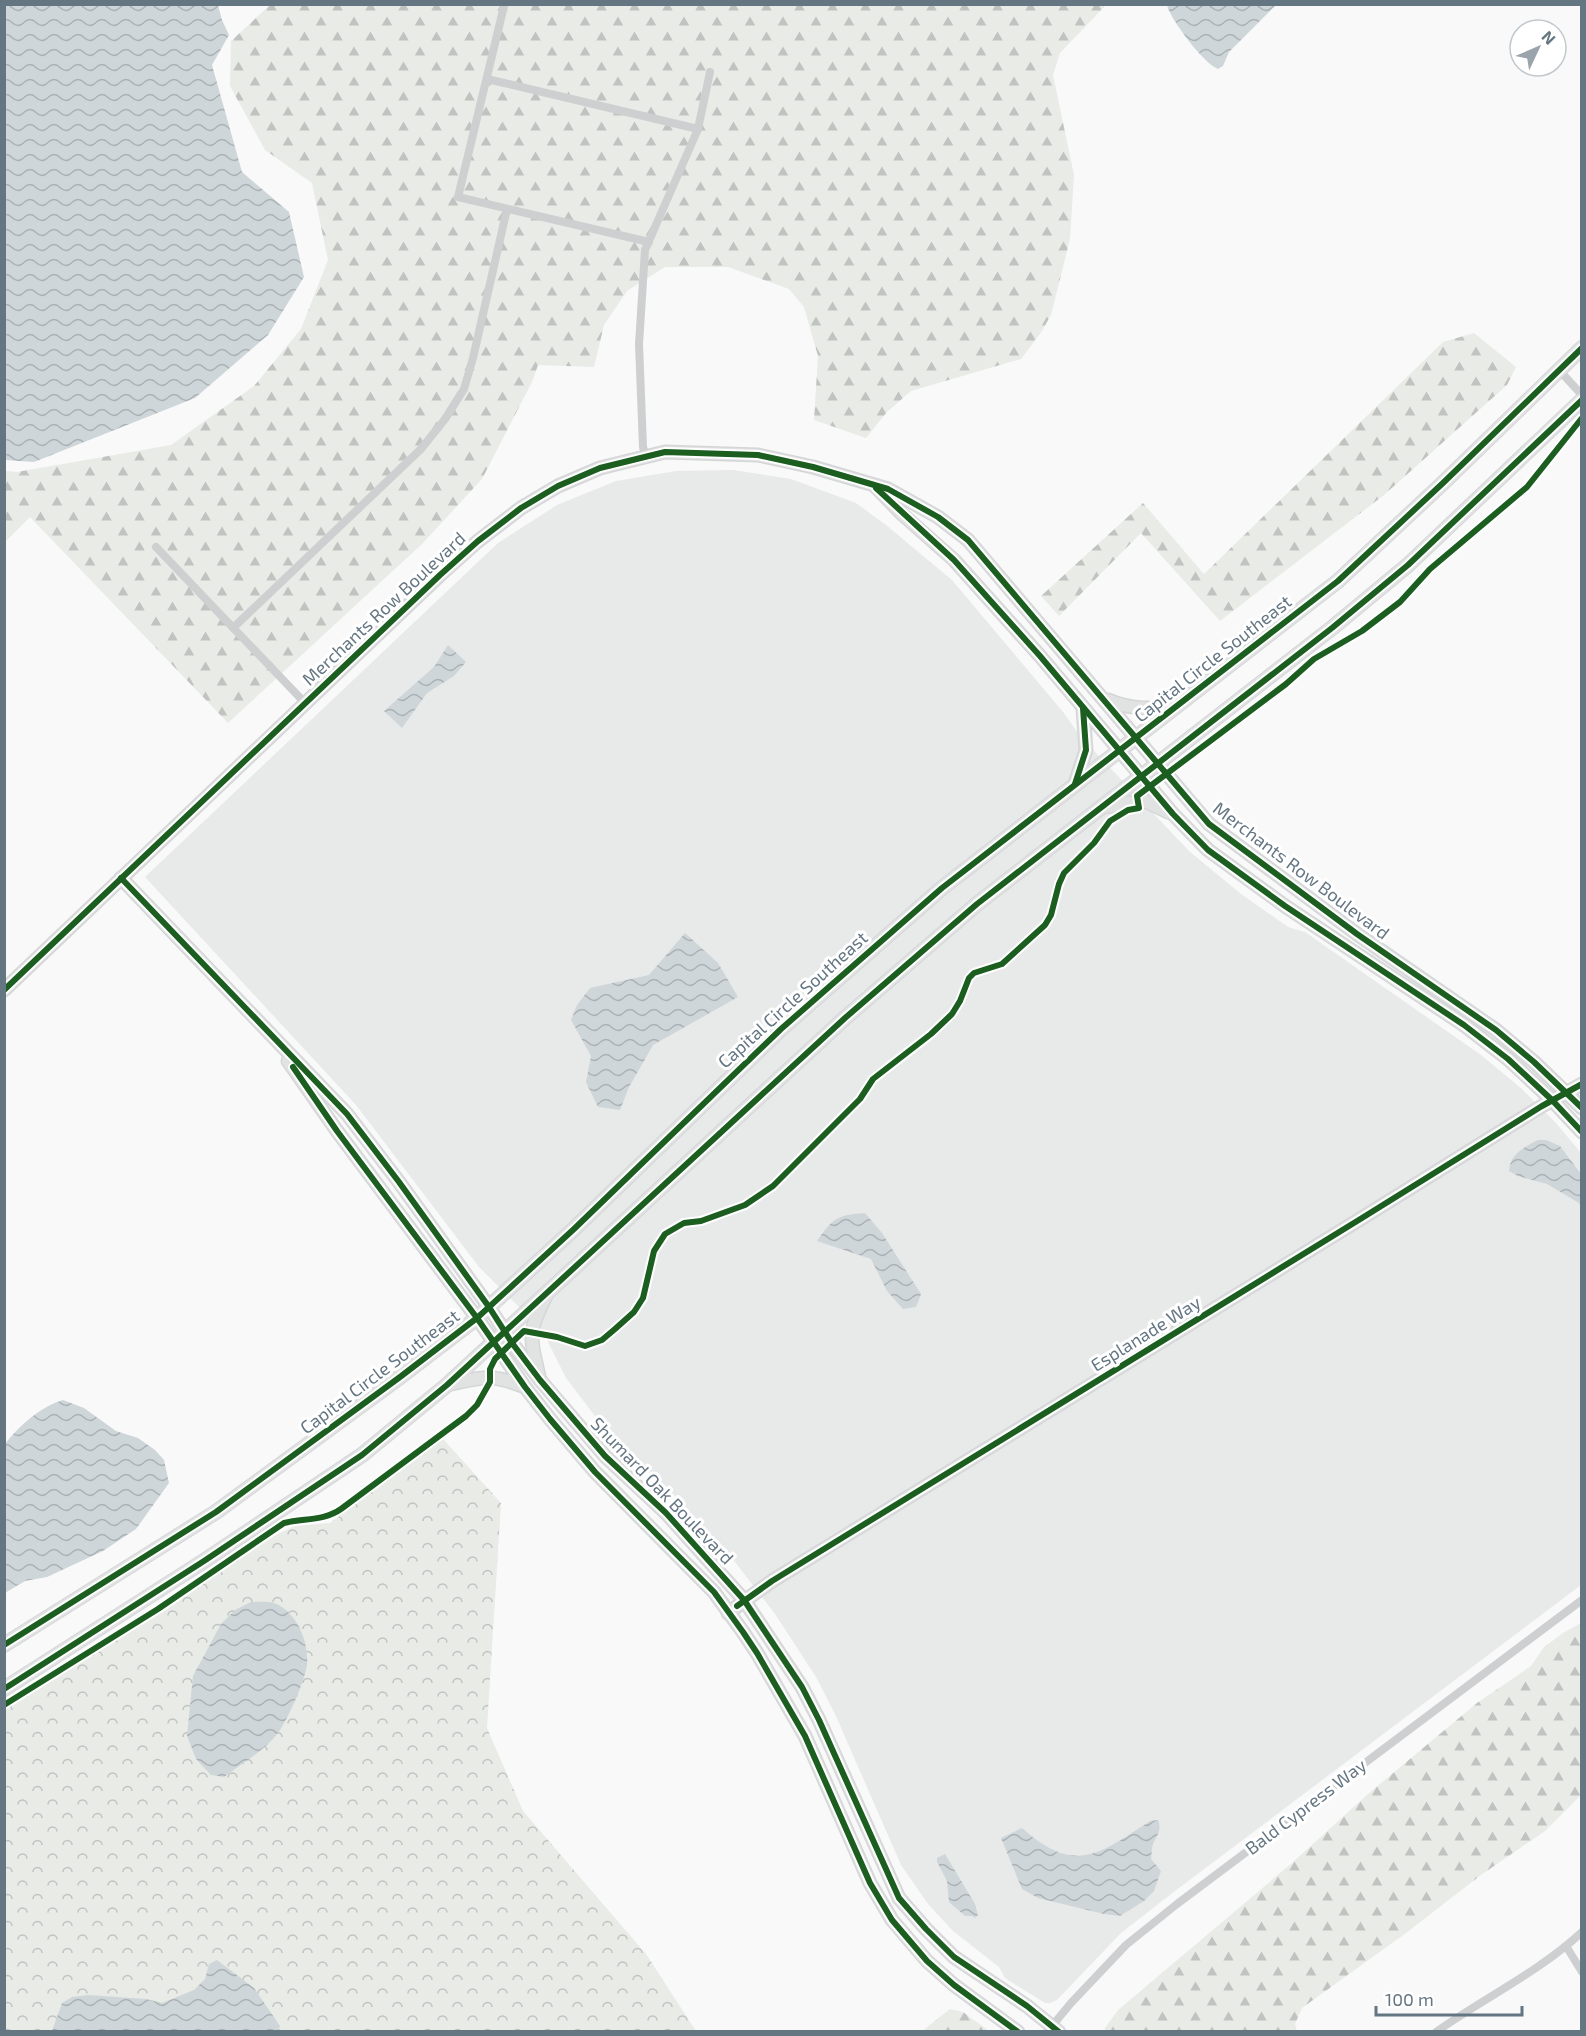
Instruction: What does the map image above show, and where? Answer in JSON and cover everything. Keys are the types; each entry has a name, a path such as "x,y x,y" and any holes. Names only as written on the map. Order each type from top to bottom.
{"main road":[{"name":"Capital Circle Southeast","path":"4,1645 216,1512 477,1318 574,1229 781,1029 942,888 1338,581 1443,483 1581,348"},
{"path":"4,1689 204,1561 362,1455 447,1385 854,1011 977,904 1332,628 1408,565 1581,400"}],"street":[{"path":"504,6 458,197 649,242"},
{"path":"646,457 643,447 639,345 645,250 698,129 710,72"},
{"path":"487,79 698,129"},
{"path":"233,628 421,449 445,419 464,389 507,208"},
{"path":"1559,370 1581,394"},
{"name":"Merchants Row Boulevard","path":"4,990 440,575 478,541 521,508 558,486 600,468 665,452 758,455 888,489 938,516 968,540 1209,824 1314,902 1496,1030 1581,1108"},
{"name":"Merchants Row Boulevard","path":"874,485 902,514 954,560 1040,656 1173,814 1215,855 1464,1025 1508,1059 1552,1100 1581,1132"},
{"path":"156,547 306,704"},
{"path":"1104,698 1135,708 1177,706"},
{"path":"1075,784 1086,750 1083,708"},
{"path":"1103,807 1145,801 1173,814"},
{"name":"Shumard Oak Boulevard","path":"121,878 347,1114 399,1182 540,1380 605,1456 666,1513 744,1600 802,1688 824,1730 899,1898 954,1957 1053,2029"},
{"path":"1305,918 1314,902"},
{"name":"Shumard Oak Boulevard","path":"267,1030 336,1131 477,1318 525,1388 595,1472 714,1592 758,1653 806,1736 850,1842 882,1906 927,1961 954,1985 1018,2031"},
{"name":"Esplanade Way","path":"728,1612 1581,1084"},
{"path":"540,1380 531,1332 534,1318 547,1294"},
{"path":"447,1385 490,1376 525,1388"},
{"path":"651,1529 666,1513"},
{"name":"Bald Cypress Way","path":"1053,2029 1126,1945 1177,1904 1581,1600"},
{"path":"1436,2031 1566,1946 1581,1932"},
{"path":"1566,1946 1581,1972"}],"shaded area":[{"path":"733,470 791,479 856,503 886,525 952,580 1063,712 1081,737 1189,851 1241,894 1288,927 1305,932 1481,1055 1522,1089 1556,1123 1581,1153 1581,1585 1121,1933 1057,2000 1050,2003 1045,2003 1005,1978 999,1967 953,1931 928,1904 901,1865 835,1714 816,1677 775,1614 726,1550 598,1420 566,1378 542,1330 479,1267 356,1105 145,877 498,543 557,505 616,481 676,471"}],"green space":[{"path":"270,5 1106,5 1060,53 1053,75 1074,175 1070,239 1051,315 1021,359 911,391 887,412 866,438 814,420 818,356 804,307 789,289 728,267 665,267 627,291 604,325 594,367 538,365 532,382 482,479 422,544 228,723 30,517 5,542 5,471 17,472 171,445 254,386 301,329 328,260 312,183 265,150 230,86 231,41"},
{"path":"1474,333 1516,367 1507,385 1384,495 1220,621 1141,533 1059,616 1041,596 1143,503 1204,574 1443,342"},
{"path":"443,1439 501,1503 487,1728 523,1811 646,1954 696,2031 5,2032 5,1710 269,1538 295,1526 330,1523"},
{"path":"1581,1623 1581,1795 1545,1831 1481,1875 1406,1933 1302,2008 1295,2024 1297,2031 1105,2031 1118,2010 1292,1863 1368,1794 1477,1703 1531,1666 1544,1647"},
{"path":"950,2009 963,2012 989,2031 922,2031"}],"water":[{"path":"1167,4 1276,5 1229,52 1223,66 1218,69 1205,59 1188,40 1169,12"},
{"path":"4,5 218,5 229,35 212,65 242,172 289,212 304,277 268,335 195,398 34,462 5,460"},
{"path":"448,645 466,662 454,676 427,693 402,728 384,711 434,667"},
{"path":"685,933 718,963 738,997 653,1045 629,1087 620,1110 598,1107 586,1082 591,1056 571,1020 577,1005 590,988 649,975"},
{"path":"1538,1140 1546,1140 1560,1146 1581,1174 1581,1207 1579,1203 1547,1184 1518,1176 1509,1171 1515,1156 1523,1148"},
{"path":"865,1213 882,1233 921,1294 916,1307 903,1309 887,1291 871,1259 817,1241 836,1219"},
{"path":"63,1400 84,1408 116,1431 138,1438 155,1450 164,1460 169,1483 136,1529 103,1551 47,1577 25,1581 5,1593 5,1444 31,1417"},
{"path":"251,1602 274,1603 282,1607 295,1620 306,1646 306,1671 300,1690 278,1733 260,1751 224,1777 211,1775 196,1759 187,1736 193,1676 221,1624 235,1610"},
{"path":"1158,1820 1159,1830 1152,1846 1151,1859 1161,1871 1154,1891 1144,1901 1120,1916 1038,1898 1022,1889 1001,1838 1022,1828 1057,1852 1086,1855 1101,1851 1150,1821"},
{"path":"945,1854 975,1904 978,1915 975,1918 965,1916 949,1902 947,1881 937,1862 937,1858"},
{"path":"217,1960 254,1988 280,2026 278,2031 52,2031 62,2003 72,1997 88,1995 146,1999 162,2003 194,1990 205,1979 209,1964"}],"cycle path":[{"path":"4,1645 216,1512 477,1318 574,1229 781,1029 942,888 1338,581 1582,348"},
{"path":"4,1689 204,1561 362,1455 447,1385 845,1018 977,904 1332,628 1408,565 1582,400"},
{"path":"4,1705 158,1609 284,1523 321,1517 341,1509 466,1416 477,1405 490,1382 490,1369 495,1359 524,1331 557,1337 585,1346 602,1340 634,1312 643,1298 654,1251 665,1234 684,1223 701,1221 745,1205 773,1186 860,1099 873,1079 931,1034 952,1014 969,978 974,973 1002,964 1045,925 1051,915 1064,873 1094,843 1110,821 1128,810 1139,808 1137,796 1286,684 1314,659 1362,631 1400,602 1430,569 1527,487 1582,418"},
{"path":"4,990 440,575 478,541 521,508 558,486 600,468 665,452 758,455 813,467 888,489 938,517 968,540 1209,824 1357,934 1496,1030 1534,1062 1582,1108"},
{"path":"876,488 954,560 1040,656 1173,814 1208,850 1285,906 1464,1025 1508,1059 1582,1132"},
{"path":"1075,784 1086,750 1083,708"},
{"path":"121,878 347,1114 399,1182 540,1380 605,1456 666,1513 744,1600 802,1687 899,1898 954,1957 1027,2006 1059,2032"},
{"path":"293,1067 337,1131 550,1419 595,1472 714,1592 743,1632 805,1736 870,1883 892,1920 927,1961 954,1985 1018,2032"},
{"path":"737,1606 772,1581 1542,1106 1582,1084"}]}
